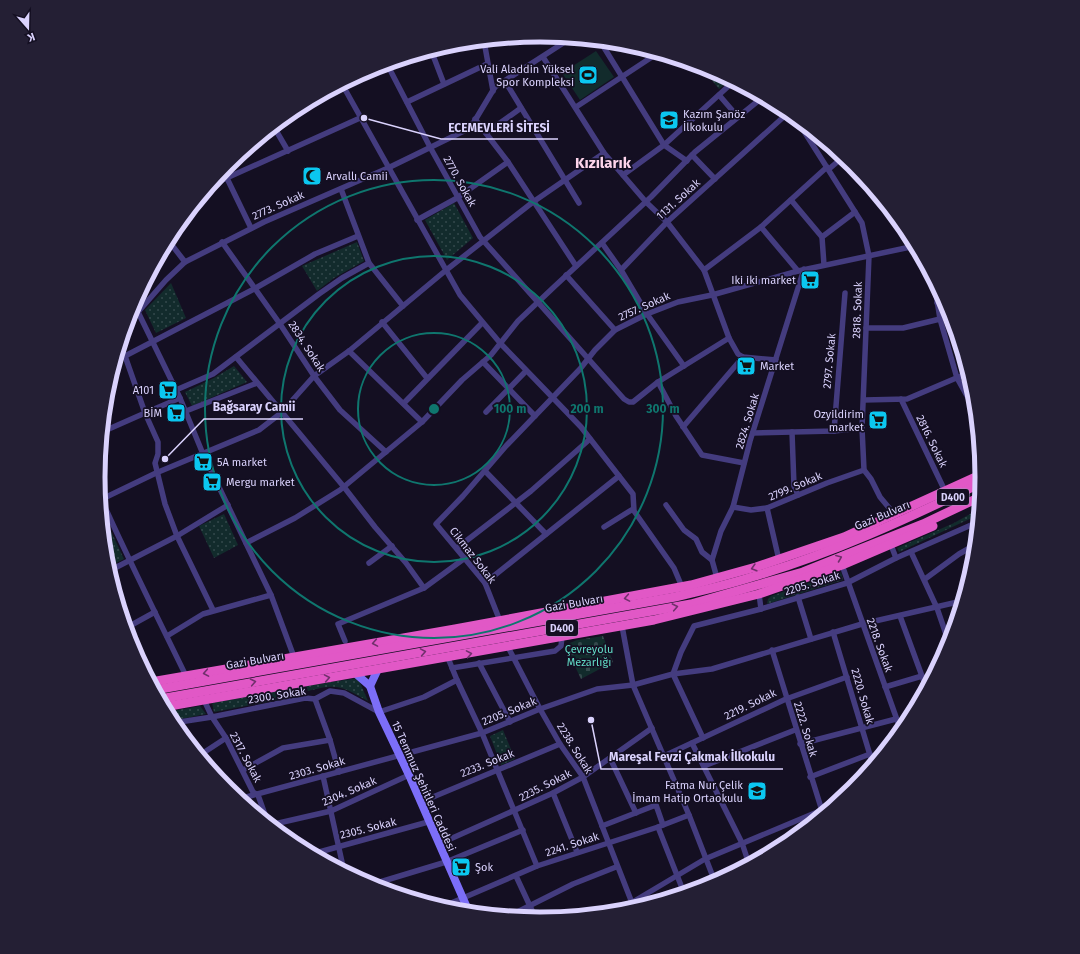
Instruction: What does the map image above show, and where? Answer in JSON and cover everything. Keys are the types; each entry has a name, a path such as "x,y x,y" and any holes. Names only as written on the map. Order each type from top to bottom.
{"highway":[{"path":"156,681 500,621 682,587 779,560 844,537 895,515 975,477"},
{"name":"Gazi Bulvarı","path":"160,689 675,597 752,578 818,554 925,510 975,486"},
{"path":"895,515 925,510 945,490"},
{"name":"Gazi Bulvarı","path":"165,698 691,604 803,572 951,511 974,500"},
{"path":"934,526 951,511 974,506"},
{"path":"170,706 448,658 654,620 759,594 842,565 891,546 974,507"}],"main road":[{"path":"370,686 378,669"},
{"name":"15 Temmuz Şehitleri Caddesi","path":"355,673 370,686 379,712 409,775 428,822 466,906"}],"street":[{"name":"2773. Sokak","path":"138,312 166,280 185,262 251,228 388,168 466,130 476,119 495,87 564,43"},
{"path":"485,46 493,91"},
{"path":"604,47 664,145 687,161"},
{"path":"433,55 444,84"},
{"path":"543,57 604,153 646,202 667,222 704,270 729,338 738,354 743,357 776,360"},
{"path":"576,108 652,57"},
{"path":"407,102 487,64"},
{"name":"2770. Sokak","path":"390,69 457,198 484,242 588,359 629,402 633,402 658,382"},
{"path":"504,81 579,203"},
{"path":"623,176 664,145 729,86"},
{"path":"345,89 445,271 460,295 482,323 590,440 633,494 633,509 670,561 682,587"},
{"path":"719,95 738,118"},
{"path":"246,543 295,518 344,487 422,422 462,380 501,344 518,321 566,275 646,202 692,155 758,100"},
{"path":"486,133 521,108"},
{"name":"1131. Sokak","path":"621,270 667,222 784,117"},
{"path":"251,228 226,177 288,152 360,118"},
{"path":"476,119 508,162 576,266"},
{"path":"276,131 288,152"},
{"name":"2818. Sokak","path":"804,132 862,223 869,256 862,428 864,470"},
{"path":"106,496 259,430 281,412 314,376 349,351 382,322 533,202 604,153"},
{"path":"692,155 715,179"},
{"path":"704,270 761,227 838,160"},
{"path":"417,220 457,198 508,162"},
{"path":"341,189 358,236 370,263 402,306"},
{"path":"791,200 822,237 824,265"},
{"path":"822,237 855,212"},
{"path":"761,227 801,270"},
{"path":"122,357 254,289 315,254 358,236"},
{"name":"2834. Sokak","path":"222,242 280,324 314,376 340,410 386,452"},
{"path":"602,243 621,270 647,314 684,366"},
{"path":"172,245 185,262"},
{"name":"2757. Sokak","path":"436,524 615,330 647,314 678,302 712,295 801,270 909,247"},
{"path":"176,390 213,374 342,278 370,263"},
{"name":"2824. Sokak","path":"712,560 721,531 733,507 744,463 776,360 801,270"},
{"path":"566,275 615,330"},
{"name":"2797. Sokak","path":"834,431 845,293"},
{"path":"936,299 940,319 957,378 968,397"},
{"path":"138,312 180,398 204,454 270,595 294,657"},
{"path":"866,328 903,328 940,319"},
{"path":"382,322 428,378"},
{"path":"404,403 482,323"},
{"path":"729,338 658,382 683,427 702,455 744,463"},
{"path":"349,351 422,422"},
{"path":"123,353 145,413 158,442 155,463 156,473 176,536 213,610"},
{"path":"236,357 406,563 424,588"},
{"path":"683,427 743,357"},
{"path":"483,362 535,416"},
{"path":"486,412 526,371"},
{"path":"864,400 901,399 963,375"},
{"path":"186,411 257,383"},
{"path":"108,429 180,398"},
{"name":"2816. Sokak","path":"901,399 945,490"},
{"path":"753,433 834,431 862,428"},
{"path":"792,432 794,486 798,495"},
{"path":"457,548 516,503 590,440"},
{"path":"864,470 872,479 880,496 895,515"},
{"name":"2799. Sokak","path":"733,507 750,510 767,508 864,470"},
{"path":"485,471 546,534"},
{"path":"485,583 619,476"},
{"path":"666,504 684,530 696,540 702,552 712,560 717,578"},
{"path":"115,568 176,536 228,506"},
{"path":"767,508 779,560"},
{"path":"604,528 633,509"},
{"path":"107,511 129,561 156,612 186,676"},
{"name":"Cikmaz Sokak","path":"436,524 485,583 500,621"},
{"name":"2205. Sokak","path":"673,674 681,652 694,626 761,609 847,583 896,558 972,525"},
{"path":"369,563 392,546"},
{"path":"891,546 896,558"},
{"path":"924,579 943,564 969,548"},
{"path":"911,552 937,608 946,633"},
{"path":"345,641 338,624 424,588 465,558"},
{"name":"2218. Sokak","path":"842,565 847,583 898,724"},
{"path":"759,594 761,609"},
{"path":"167,636 202,614 270,595"},
{"path":"798,597 811,639"},
{"name":"2205. Sokak","path":"400,756 482,733 540,709 597,689 633,685 673,674 712,669 862,624 956,603"},
{"path":"131,625 156,612"},
{"path":"900,616 924,681"},
{"path":"622,626 633,685 689,815 712,876"},
{"name":"2220. Sokak","path":"833,632 871,759"},
{"path":"452,668 559,649 562,637"},
{"name":"2238. Sokak","path":"508,647 560,744 583,777 609,842 616,867 631,903"},
{"name":"2222. Sokak","path":"772,650 795,730 821,809"},
{"path":"448,658 482,733 514,812 523,830 536,866"},
{"path":"479,663 510,722"},
{"path":"673,674 703,738"},
{"path":"885,687 922,676"},
{"name":"2219. Sokak","path":"664,756 786,698 847,677"},
{"path":"379,712 424,697 457,680"},
{"path":"299,683 305,698"},
{"name":"2300. Sokak","path":"180,722 305,698 315,699 330,690 344,693 379,712"},
{"path":"315,699 330,740 339,772"},
{"name":"2317. Sokak","path":"204,700 212,717 226,738 253,792 258,795 265,814"},
{"path":"800,744 896,719"},
{"name":"2235. Sokak","path":"439,844 553,794 583,777 652,728"},
{"path":"704,766 795,730"},
{"path":"204,753 226,738"},
{"path":"243,770 283,748 330,740"},
{"path":"692,743 742,843 747,859"},
{"name":"2233. Sokak","path":"421,802 560,744"},
{"path":"810,777 870,754"},
{"name":"2303. Sokak","path":"246,798 400,756"},
{"path":"610,758 636,813"},
{"name":"2304. Sokak","path":"276,823 331,811 409,775"},
{"path":"323,776 342,864"},
{"path":"553,794 578,852"},
{"path":"602,826 656,805 660,826 682,888"},
{"name":"2241. Sokak","path":"452,903 536,866 660,826 689,815"},
{"path":"641,900 705,859 813,816"},
{"name":"2305. Sokak","path":"319,852 337,846 360,842 428,822"},
{"path":"381,882 446,862 523,830"},
{"path":"519,911 573,884 616,867"},
{"path":"516,876 533,912"}],"green space":[{"name":"Vali Aladdin Yüksel Spor Kompleksi","path":"596,51 614,77 580,100 562,73"},
{"path":"708,76 725,84 719,89"},
{"path":"454,203 473,238 447,260 425,220"},
{"path":"357,242 364,261 334,278 317,291 302,266"},
{"path":"171,283 186,318 156,333 145,310"},
{"path":"234,366 247,382 192,406 185,392 214,378"},
{"path":"973,512 973,517 899,552 897,548 954,523"},
{"path":"224,514 238,545 214,558 199,526"},
{"path":"108,525 124,559 114,564"},
{"path":"841,572 843,580 767,604 768,599 771,596"},
{"name":"Çevreyolu Mezarlığı","path":"603,636 613,662 581,679 565,645 577,640"},
{"path":"358,678 368,701 339,687 326,687 308,691 306,686"},
{"path":"297,688 299,696 214,712 212,703"},
{"path":"200,706 206,714 178,720 173,711"},
{"path":"503,730 515,759 501,765 490,736"}],"place":[{"name":"Vali Aladdin Yüksel Spor Kompleksi","path":"588,75"},
{"name":"ECEMEVLERİ SİTESİ","path":"364,118"},
{"name":"Kazım Şanöz İlkokulu","path":"669,120"},
{"name":"Arvallı Camii","path":"312,176"},
{"name":"Iki iki market","path":"810,280"},
{"name":"Market","path":"746,366"},
{"name":"A101","path":"168,390"},
{"name":"BİM","path":"176,413"},
{"name":"Ozyildirim market","path":"878,420"},
{"name":"Bağsaray Camii","path":"165,459"},
{"name":"5A market","path":"203,462"},
{"name":"Mergu market","path":"212,482"},
{"name":"Mareşal Fevzi Çakmak İlkokulu","path":"591,720"},
{"name":"Fatma Nur Çelik İmam Hatip Ortaokulu","path":"757,791"},
{"name":"Şok","path":"461,867"}],"district":[{"name":"Kızılarık","path":"603,163"}]}
